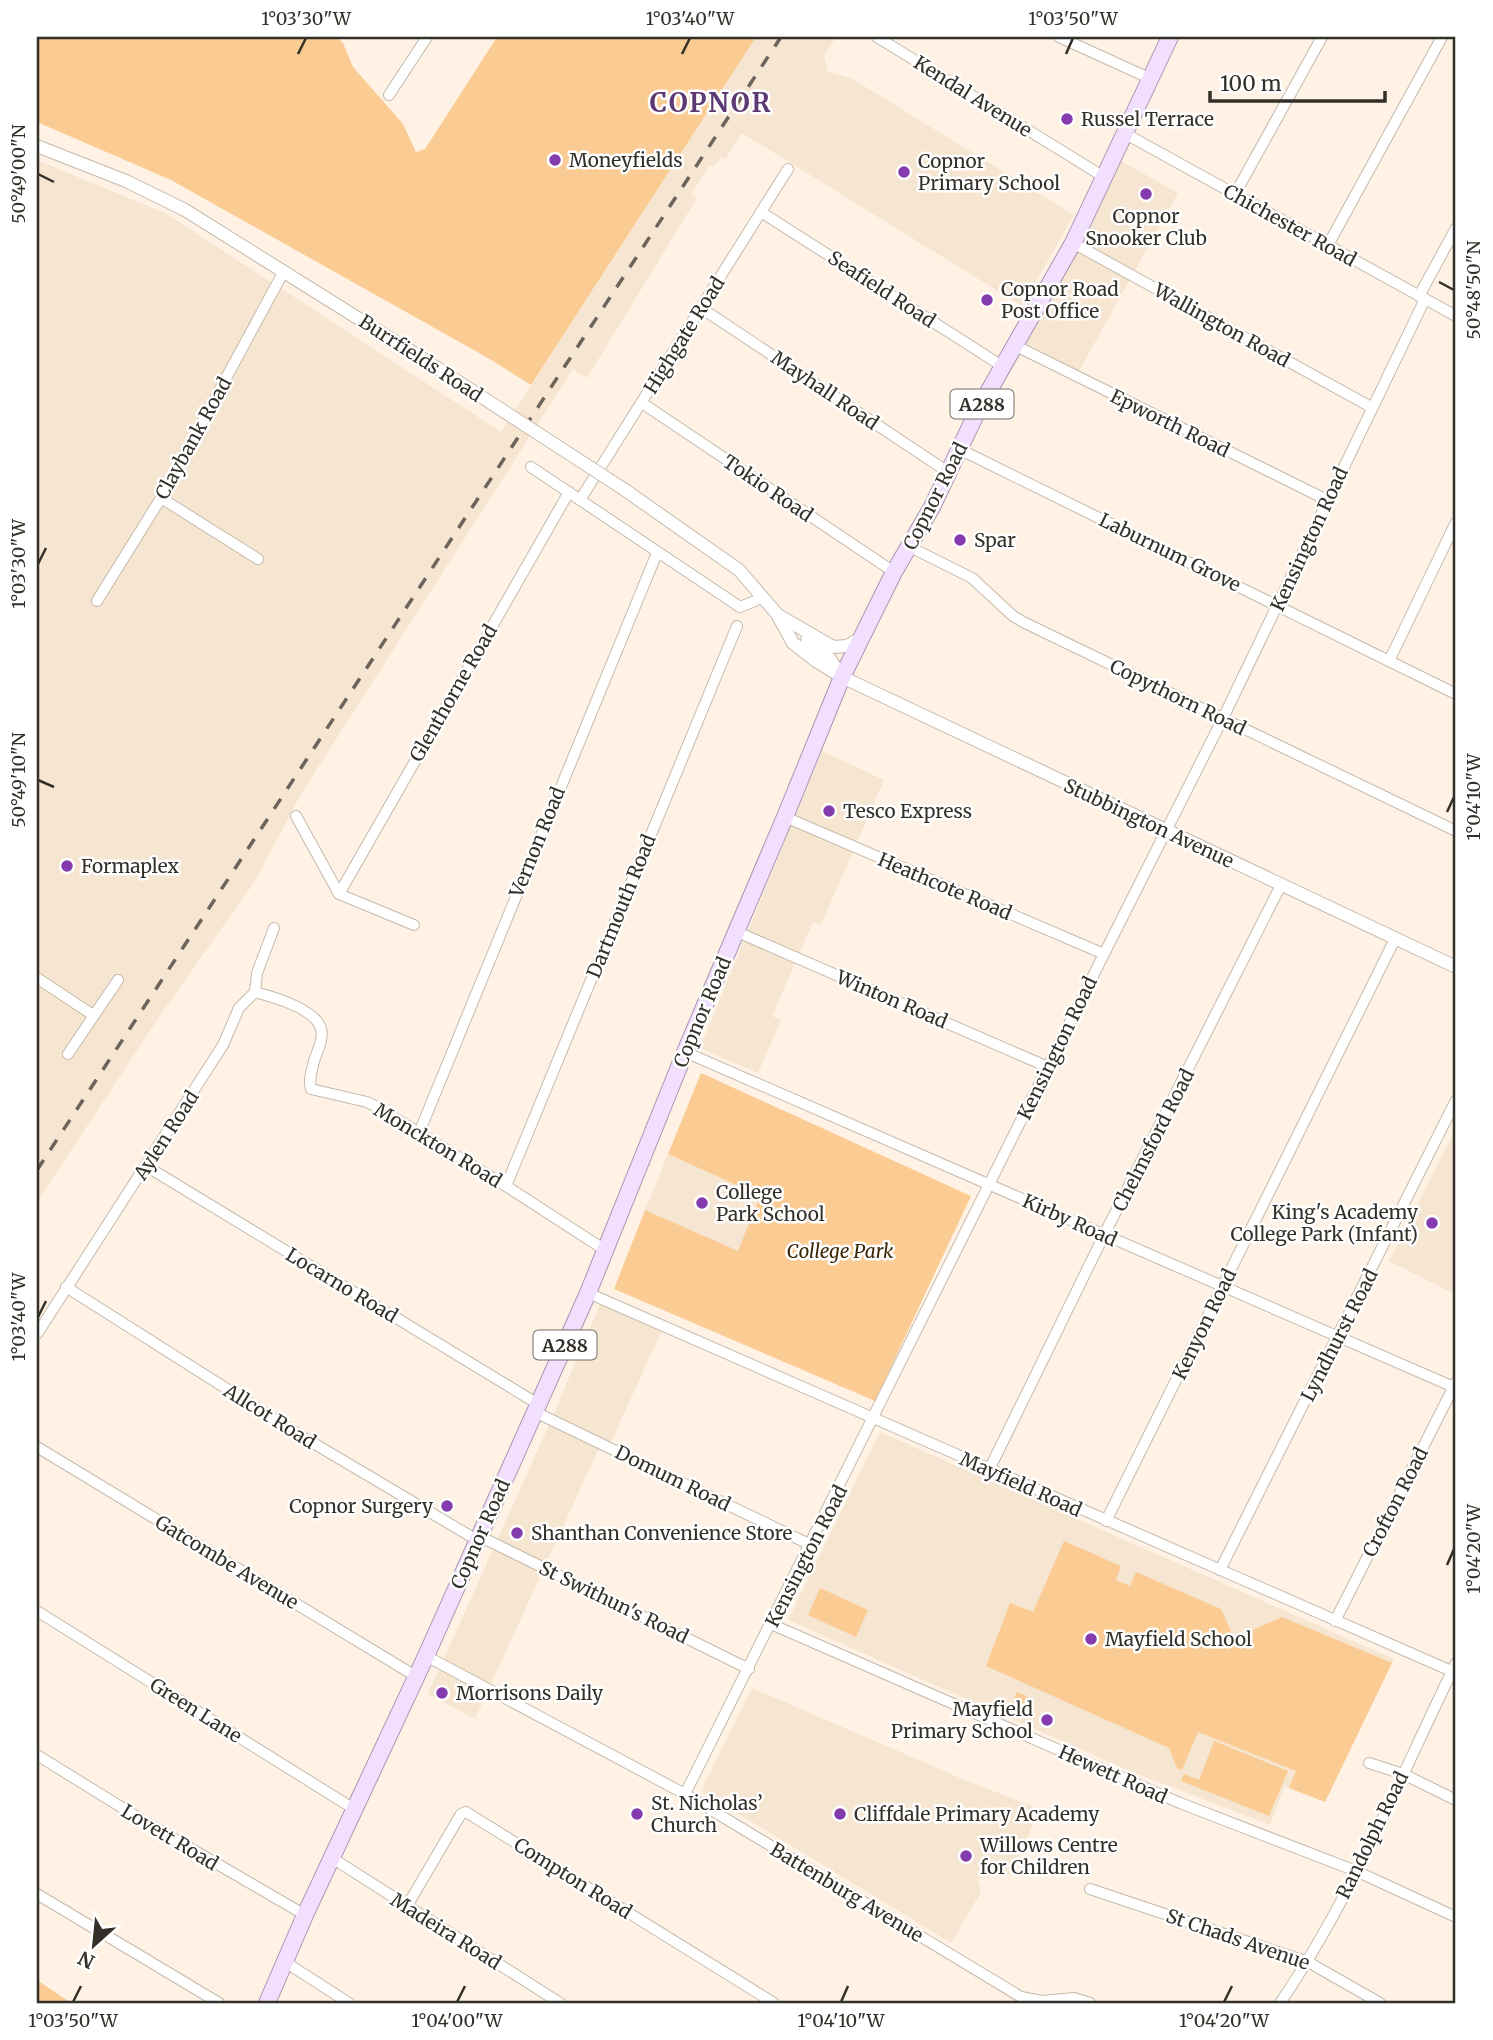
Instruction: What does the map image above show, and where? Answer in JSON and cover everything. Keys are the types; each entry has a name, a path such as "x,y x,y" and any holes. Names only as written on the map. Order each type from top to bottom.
{"main road":[{"name":"Copnor Road","path":"267,2003 426,1657 588,1293 685,1052 842,677 1002,366 1073,243 1170,37"}],"street":[{"path":"389,95 427,37"},
{"name":"Kendal Avenue","path":"877,37 1104,177"},
{"path":"1059,37 1149,79"},
{"path":"1235,194 1322,37"},
{"path":"1328,245 1442,37"},
{"name":"Chichester Road","path":"1125,133 1456,316"},
{"name":"Burrfields Road","path":"37,146 125,181 185,210 428,362 625,490 739,570 778,614 793,643 842,677"},
{"name":"Highgate Road","path":"580,500 788,169"},
{"name":"Seafield Road","path":"761,212 1002,366"},
{"name":"Kensington Road","path":"685,1794 1167,832 1278,605 1456,228"},
{"name":"Wallington Road","path":"1073,243 1371,407"},
{"name":"Claybank Road","path":"97,601 161,498 284,271"},
{"name":"Mayhall Road","path":"701,308 948,472"},
{"name":"Epworth Road","path":"1014,345 1327,500"},
{"name":"Tokio Road","path":"642,403 894,572"},
{"name":"Laburnum Grove","path":"959,449 1456,694"},
{"path":"531,467 740,607 762,595"},
{"name":"Glenthorne Road","path":"339,894 569,492"},
{"path":"161,498 258,559"},
{"path":"1389,662 1456,522"},
{"name":"Copythorn Road","path":"910,547 972,578 1023,622 1456,831"},
{"name":"Vernon Road","path":"419,1133 657,553"},
{"name":"Burrfields Road","path":"778,614 833,648 847,646 861,638"},
{"name":"Dartmouth Road","path":"506,1186 737,626"},
{"name":"Stubbington Avenue","path":"842,677 1456,967"},
{"path":"296,816 339,894 414,925"},
{"name":"Heathcote Road","path":"785,817 1104,954"},
{"name":"Chelmsford Road","path":"989,1470 1281,885"},
{"name":"Aylen Road","path":"37,1334 223,1045 239,1008 256,992 257,973 274,928"},
{"name":"Winton Road","path":"735,932 1048,1068"},
{"name":"Kenyon Road","path":"1106,1521 1395,939"},
{"path":"37,978 93,1015"},
{"path":"68,1054 118,980"},
{"name":"Monckton Road","path":"256,992 308,1012 317,1020 322,1036 310,1075 312,1088 367,1102 605,1250"},
{"name":"Kirby Road","path":"685,1052 1455,1386"},
{"name":"Lyndhurst Road","path":"1220,1570 1456,1100"},
{"name":"Locarno Road","path":"146,1166 536,1408"},
{"name":"Allcot Road","path":"66,1287 298,1434 478,1538"},
{"name":"Mayfield Road","path":"588,1293 1335,1621 1455,1669"},
{"name":"Crofton Road","path":"1335,1621 1455,1386"},
{"name":"Domum Road","path":"536,1408 811,1545"},
{"name":"Gatcombe Avenue","path":"37,1447 416,1677"},
{"name":"St Swithun's Road","path":"478,1538 749,1669"},
{"name":"Green Lane","path":"37,1611 354,1809"},
{"name":"Hewett Road","path":"771,1624 1180,1803 1356,1871 1456,1917"},
{"name":"Battenburg Avenue","path":"426,1657 685,1794 1021,1997 1042,2001 1074,1998 1090,2003"},
{"name":"Randolph Road","path":"1280,2003 1308,1962 1356,1871 1455,1669"},
{"name":"Lovett Road","path":"37,1755 147,1824 306,1915"},
{"path":"1369,1763 1403,1774 1456,1800"},
{"name":"Compton Road","path":"407,1906 461,1814 466,1812 774,2003"},
{"name":"Madeira Road","path":"332,1858 560,2003"},
{"name":"St Chads Avenue","path":"1090,1889 1308,1962 1380,2003"},
{"path":"37,1894 219,2003"},
{"path":"285,1962 349,2003"}],"shaded area":[{"path":"756,37 836,37 824,56 828,72 851,78 1074,215 1022,306 742,133 725,159 721,157 714,167 710,165 691,194 697,198 587,378 573,369 301,794 255,881 157,1020 37,1202 37,160 167,214 501,432"},
{"path":"1121,161 1178,193 1079,371 1026,343 1084,240"},
{"path":"822,751 884,780 821,925 813,922 772,1016 781,1020 758,1073 700,1048"},
{"name":"King's Academy College Park (Infant)","path":"1456,1128 1456,1295 1389,1261"},
{"name":"College Park School","path":"668,1154 760,1196 738,1252 645,1210"},
{"path":"600,1304 661,1332 606,1453 598,1450 475,1719 428,1694 549,1425"},
{"name":"Mayfield School","path":"880,1432 1394,1659 1325,1802 1285,1786 1270,1825 1132,1772 788,1620"},
{"name":"Cliffdale Primary Academy","path":"752,1688 965,1780 1040,1809 1011,1874 977,1879 981,1892 951,1943 701,1791"}],"green space":[{"path":"37,37 337,37 343,43 353,67 403,124 416,152 425,149 497,37 756,37 531,385 488,358 171,180 37,122"},
{"name":"College Park","path":"701,1073 971,1196 875,1401 614,1289 645,1210 738,1251 760,1196 668,1154"},
{"path":"1064,1541 1121,1566 1116,1580 1130,1586 1136,1572 1221,1609 1234,1638 1282,1617 1392,1663 1325,1802 1289,1788 1296,1771 1198,1732 1182,1770 1177,1768 1169,1748 986,1666 1010,1603 1033,1612"},
{"path":"820,1588 868,1610 856,1637 808,1615"},
{"path":"1017,1692 1027,1696 1017,1719 1007,1715"},
{"path":"1214,1741 1288,1771 1269,1816 1181,1781 1184,1774 1199,1780"},
{"path":"37,1980 71,2003 37,2003"}],"railway":[{"path":"37,1170 781,37"}],"place":[{"name":"Russel Terrace","path":"1067,119"},
{"name":"Moneyfields","path":"555,160"},
{"name":"Copnor Primary School","path":"904,172"},
{"name":"Copnor Snooker Club","path":"1146,194"},
{"name":"Copnor Road Post Office","path":"987,300"},
{"name":"Spar","path":"960,540"},
{"name":"Tesco Express","path":"829,811"},
{"name":"Formaplex","path":"67,866"},
{"name":"College Park School","path":"702,1203"},
{"name":"King's Academy College Park (Infant)","path":"1432,1223"},
{"name":"Copnor Surgery","path":"447,1506"},
{"name":"Shanthan Convenience Store","path":"517,1533"},
{"name":"Mayfield School","path":"1091,1639"},
{"name":"Morrisons Daily","path":"442,1693"},
{"name":"Mayfield Primary School","path":"1047,1720"},
{"name":"St. Nicholas’ Church","path":"637,1814"},
{"name":"Cliffdale Primary Academy","path":"840,1814"},
{"name":"Willows Centre for Children","path":"966,1856"}],"district":[{"name":"COPNOR","path":"711,102"}]}
